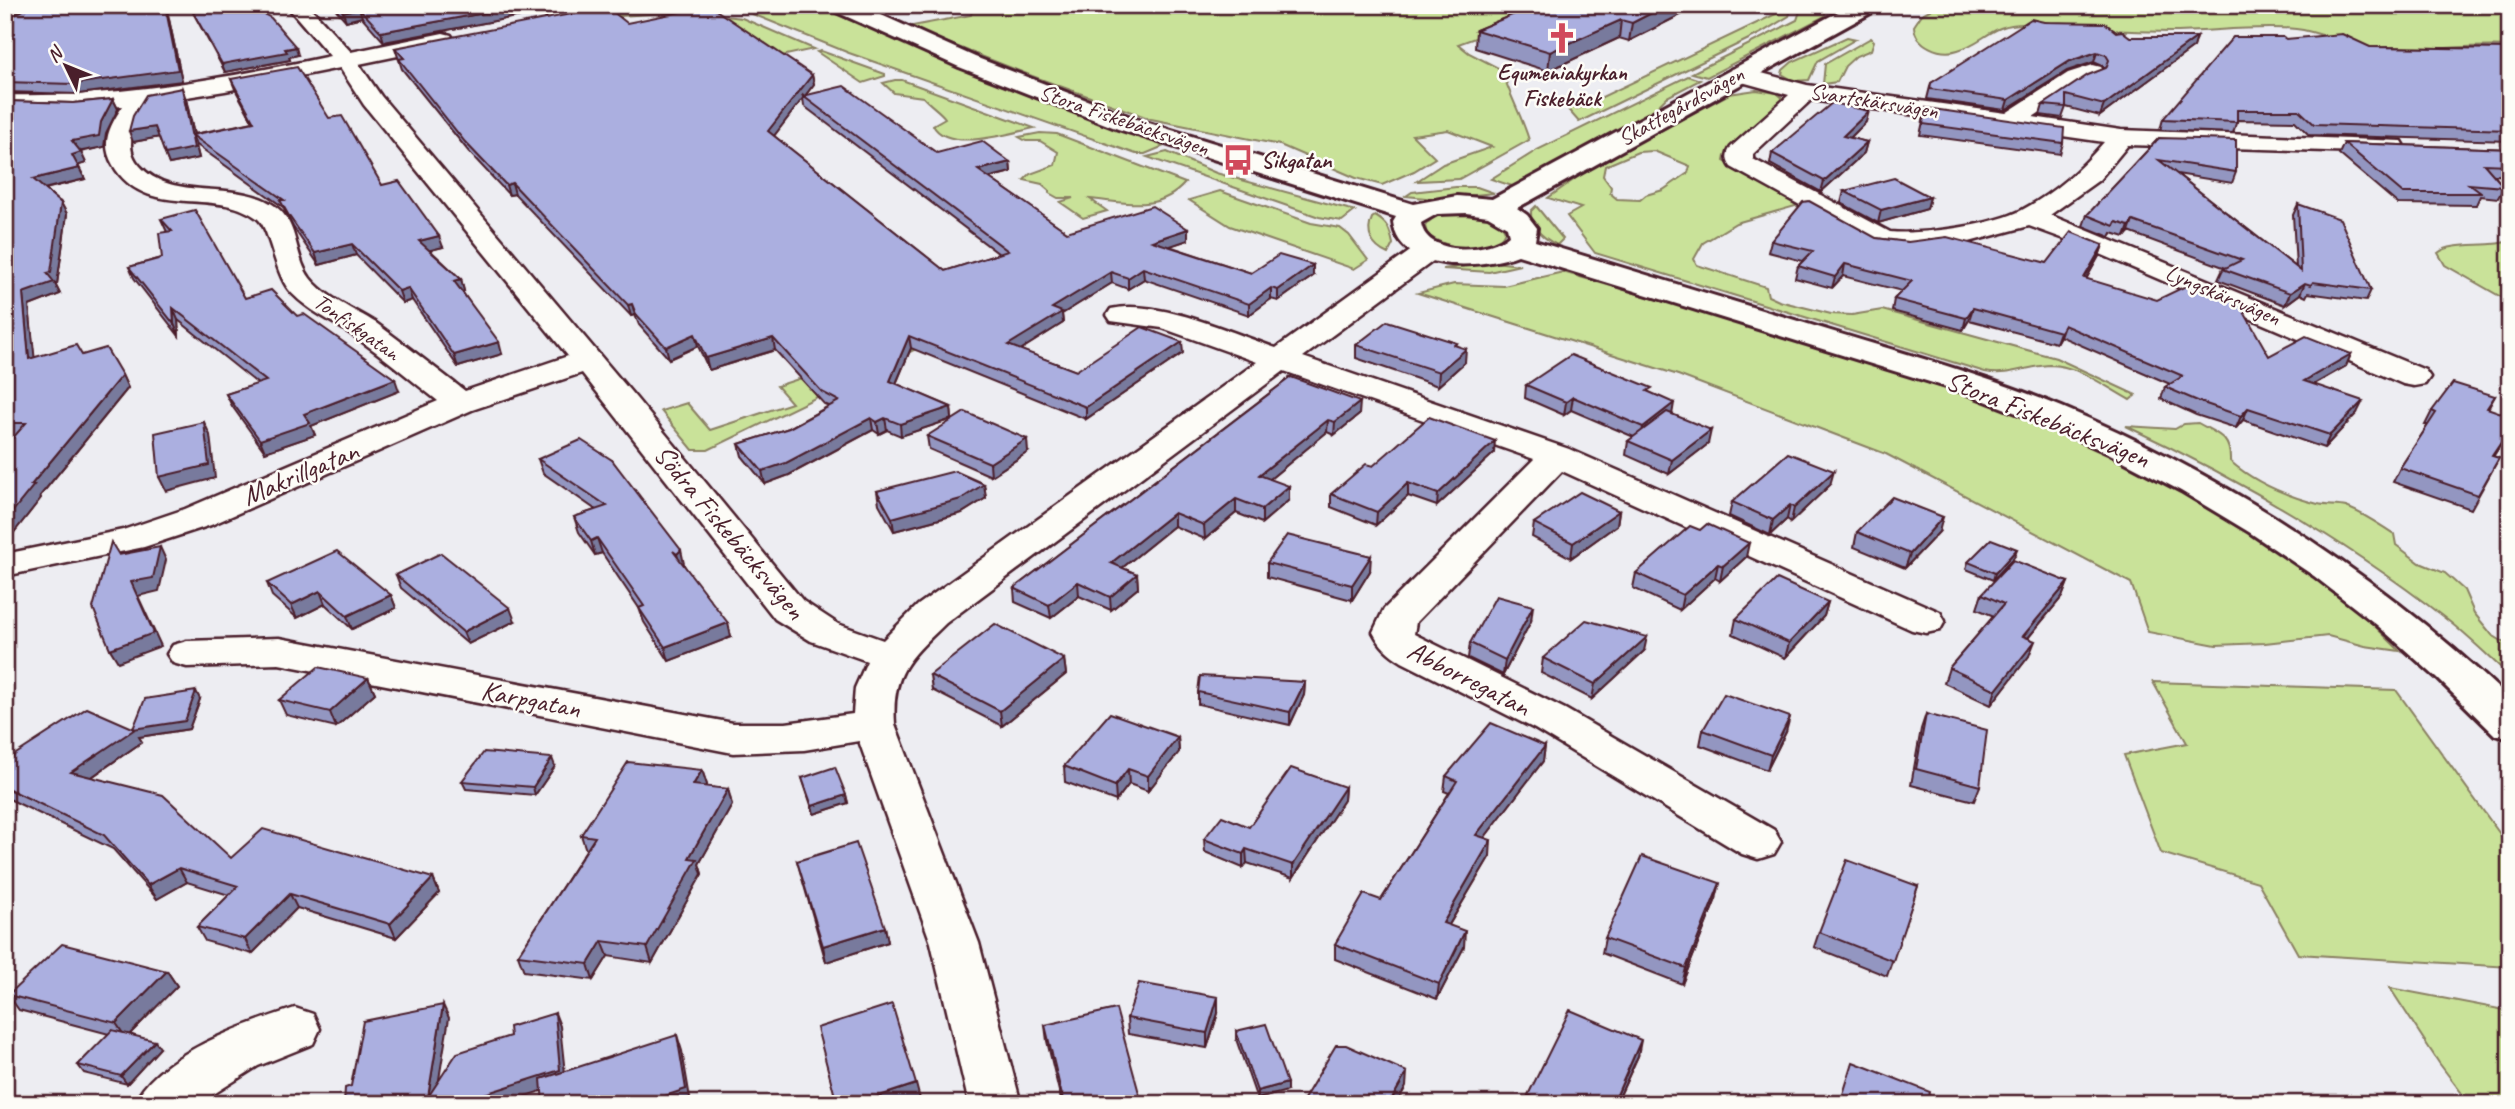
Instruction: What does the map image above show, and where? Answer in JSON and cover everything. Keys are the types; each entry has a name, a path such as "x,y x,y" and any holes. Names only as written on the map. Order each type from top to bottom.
{"street":[{"name":"Södra Fiskebäcksvägen","path":"296,5 313,27 345,59 372,100 588,360 789,610 807,625 838,641 890,654"},
{"path":"533,23 621,5"},
{"name":"Stora Fiskebäcksvägen","path":"840,5 967,62 1127,124 1415,214"},
{"name":"Skattegårdsvägen","path":"1495,209 1860,6"},
{"path":"5,102 78,104 140,98 468,35"},
{"path":"2011,121 2076,78 2093,72"},
{"name":"Svartskärsvägen","path":"1739,74 1806,92 2121,137 2418,147"},
{"path":"1806,92 1740,152 1741,162 1884,240 1905,242 1969,234 2030,217 2090,175 2121,137"},
{"name":"Tonfiskgatan","path":"140,98 118,134 122,158 133,175 166,191 244,200 269,214 276,225 288,265 298,282 312,297 363,328 461,403"},
{"path":"1447,204 1477,205 1495,209 1511,216 1523,228 1523,237 1517,245 1485,256 1456,256 1430,250 1414,242 1406,232 1407,222 1415,214 1447,204"},
{"name":"Lyngskärsvägen","path":"2030,217 2080,235 2414,377"},
{"name":"Stora Fiskebäcksvägen","path":"1517,245 1974,385 2070,422 2124,447 2244,511 2329,567 2416,635 2510,724"},
{"path":"995,1104 955,943 874,724 871,701 890,654 932,614 1430,250"},
{"path":"1122,315 1167,320 1557,456 1926,621"},
{"name":"Makrillgatan","path":"5,565 131,539 198,517 461,403 588,360"},
{"name":"Abborregatan","path":"1557,456 1398,618 1393,632 1398,642 1479,686 1548,718 1691,806 1758,842"},
{"name":"Karpgatan","path":"187,654 279,652 733,738 812,736 874,724"},
{"path":"160,1104 217,1060 254,1042 295,1029"}],"green space":[{"path":"643,5 716,7 712,10 588,18"},
{"path":"730,5 814,5 1061,108 1164,146 1145,154 1136,154 849,53"},
{"path":"960,5 1540,5 1500,29 1458,44 1469,53 1502,70 1529,140 1459,179 1417,181 1443,164 1492,147 1448,130 1412,135 1435,158 1382,185 1356,178 1280,145 1151,119 907,27 971,15 972,11"},
{"path":"1784,5 1793,5 1789,16 1761,33 1579,122 1564,105 1577,109 1778,13"},
{"path":"1802,5 1820,5 1825,9 1825,16 1707,77 1692,73 1797,20"},
{"path":"1939,5 2510,5 2510,47 2380,49 2354,45 2305,30 2280,28 2151,32 2026,24 2005,27 1967,47 1944,51 1924,44 1915,33 1914,26 1922,14"},
{"path":"718,15 742,18 814,49 777,57"},
{"path":"1847,37 1856,39 1818,61 1809,80 1794,81 1782,74 1792,62"},
{"path":"1871,38 1874,41 1871,50 1856,56 1845,66 1837,82 1823,84 1825,64"},
{"path":"821,51 885,76 863,83 817,52"},
{"path":"1688,76 1700,80 1667,97 1641,123 1623,133 1515,187 1491,179 1537,150"},
{"path":"902,80 1034,128 981,139 952,138 940,133 933,125 945,118 923,97 894,93 883,83"},
{"path":"1756,90 1777,93 1787,102 1725,156 1724,161 1799,205 1736,223 1703,243 1694,259 1697,265 1766,287 1768,296 1779,301 1831,314 1852,315 1882,310 2056,358 2136,395 2130,400 2091,378 2060,366 2049,365 2001,373 1985,372 1595,253 1567,216 1581,208 1548,198 1589,169 1729,94","holes":["1654,151 1690,166 1688,173 1663,190 1646,195 1640,200 1617,199 1610,193 1611,187 1603,176 1605,166 1638,152"]},
{"path":"1040,133 1057,134 1185,183 1164,199 1152,202 1128,203 1090,199 1107,211 1083,218 1060,202 1073,198 1058,198 1049,193 1042,184 1024,180 1030,174 1055,165 1058,152 1040,141 1026,141 1019,137"},
{"path":"1167,152 1216,173 1355,211 1342,221 1319,217 1147,157"},
{"path":"1477,187 1494,193 1436,199 1406,196 1412,192"},
{"path":"1220,191 1311,223 1340,228 1349,235 1368,260 1354,269 1230,226 1189,200"},
{"path":"1536,206 1563,239 1557,245 1535,227 1531,211"},
{"path":"1467,212 1489,217 1498,222 1505,231 1491,245 1480,248 1445,244 1427,234 1425,226 1434,218 1444,214"},
{"path":"1375,216 1386,224 1391,235 1393,244 1388,254 1378,248 1371,239 1369,229"},
{"path":"2510,241 2510,302 2445,265 2438,253 2452,247"},
{"path":"1494,262 1520,265 1489,272 1443,269"},
{"path":"1563,272 1786,337 1996,405 2088,440 2215,505 2327,579 2400,651 2365,646 2328,636 2216,645 2148,632 2131,583 1886,454 1678,375 1418,293 1454,284 1504,286"},
{"path":"942,332 949,333 708,450 693,450 661,411 687,403 710,430 792,403 777,386"},
{"path":"2198,423 2222,437 2228,446 2230,461 2250,476 2295,497 2358,512 2394,534 2396,545 2420,563 2445,573 2464,590 2474,613 2492,635 2510,646 2510,676 2446,619 2331,538 2251,490 2126,426 2175,429 2184,424"},
{"path":"2153,682 2396,690 2510,848 2510,967 2298,954 2258,882 2161,853 2124,755 2187,743"},
{"path":"2390,988 2510,1011 2510,1104 2470,1104 2439,1063"}],"building":[{"path":"33,5 165,5 178,70 73,84 5,82 5,18"},
{"path":"189,5 261,5 262,13 271,18 296,47 285,49 287,52 222,64"},
{"path":"337,5 528,5 381,32 359,8 343,12"},
{"path":"1536,5 1667,5 1632,23 1621,20 1550,52 1476,30"},
{"path":"710,6 812,75 768,131 945,271 1008,251 803,96 844,86 937,153 982,141 1010,162 978,170 1067,232 1152,206 1188,229 1152,241 1251,273 1279,255 1313,265 1278,290 1271,288 1249,304 1143,268 1128,278 1111,272 1052,308 1062,312 1008,345 1076,371 1142,327 1182,342 1086,407 909,336 890,381 951,407 900,424 885,418 877,422 871,418 786,463 762,471 739,444 789,428 839,401 822,392 773,338 706,358 695,334 666,347 636,314 632,304 628,305 512,183 506,185 465,142 399,59 404,58 395,48 607,7 627,23"},
{"path":"2031,19 2044,22 2105,23 2116,32 2122,31 2130,37 2197,37 2104,105 2066,95 2066,107 2043,105 2088,75 2106,68 2109,60 2106,55 2097,52 2070,61 2008,100 1930,89 1931,83"},
{"path":"2342,34 2370,47 2510,49 2510,130 2314,124 2299,110 2237,110 2237,122 2163,119 2233,37 2286,39"},
{"path":"297,67 329,118 342,116 382,185 399,181 439,236 419,241 461,279 454,281 499,342 454,355 408,288 399,291 352,244 315,253 280,200 284,200 192,135 254,122 231,79"},
{"path":"182,88 194,148 165,154 155,127 129,131 133,116 146,95"},
{"path":"113,99 101,122 99,136 72,141 81,152 72,155 79,168 33,179 61,203 51,272 47,273 54,282 23,293 29,359 76,345 82,355 106,348 122,375 31,485 34,485 5,521 5,447 26,423 5,423 5,101 73,103"},
{"path":"1832,103 1869,111 1843,136 1867,142 1824,181 1772,153"},
{"path":"1926,108 2064,128 2063,143 1923,124"},
{"path":"2159,138 2236,140 2236,172 2159,160 2301,271 2298,204 2340,219 2371,290 2313,282 2311,285 2305,283 2290,293 2223,269 2242,260 2133,221 2129,226 2116,222 2114,226 2087,215"},
{"path":"2344,143 2510,149 2510,165 2484,164 2504,187 2469,184 2481,193 2403,193"},
{"path":"1894,178 1930,197 1881,210 1844,191"},
{"path":"1809,201 1876,238 1908,242 1947,237 2047,263 2071,232 2103,245 2084,278 2157,300 2192,283 2239,303 2269,356 2306,336 2351,354 2304,381 2363,401 2330,435 2248,408 2241,416 2165,387 2183,376 2064,325 2060,332 1973,308 1966,318 1894,299 1912,281 1845,264 1835,277 1798,266 1813,251 1771,241 1803,202"},
{"path":"195,210 245,298 271,290 297,316 304,314 395,379 304,414 310,423 260,440 226,394 266,381 173,308 174,324 129,267 162,258 159,233 172,231 161,219"},
{"path":"1387,321 1457,343 1454,345 1466,349 1439,372 1356,345"},
{"path":"1571,355 1652,388 1647,391 1674,403 1643,427 1573,397 1566,402 1526,385"},
{"path":"1291,377 1360,402 1335,422 1328,420 1259,475 1289,486 1262,509 1236,499 1204,525 1174,513 1111,563 1137,574 1110,597 1078,582 1049,605 1014,588"},
{"path":"2453,383 2495,396 2487,408 2510,416 2510,429 2492,456 2499,458 2478,495 2400,468 2436,413 2432,411"},
{"path":"965,412 1027,439 990,463 927,436"},
{"path":"1667,412 1711,430 1672,460 1628,441"},
{"path":"1429,417 1495,441 1438,494 1408,483 1377,512 1331,494 1366,464 1373,466"},
{"path":"204,422 209,465 159,477 155,433"},
{"path":"581,440 612,460 681,550 677,554 673,551 728,623 665,647 639,608 644,606 597,538 591,541 574,517 607,506 538,459"},
{"path":"1788,453 1834,471 1794,508 1790,505 1773,520 1732,502"},
{"path":"955,471 984,484 961,499 892,518 877,491"},
{"path":"1580,492 1619,511 1573,543 1534,523"},
{"path":"1892,497 1943,517 1910,554 1857,532"},
{"path":"1707,524 1749,543 1723,566 1718,564 1683,595 1636,573 1690,526 1700,530"},
{"path":"1287,535 1371,556 1352,585 1267,563"},
{"path":"1991,539 2017,549 1995,573 1968,562"},
{"path":"111,542 119,555 160,547 153,578 131,582 154,633 110,649 93,608"},
{"path":"337,551 391,595 347,616 320,591 291,605 267,583"},
{"path":"441,553 510,608 463,632 396,575"},
{"path":"2013,560 2068,582 2023,636 2035,641 1996,690 1949,668 2004,604 1982,594"},
{"path":"1777,579 1828,602 1789,643 1736,619"},
{"path":"1496,596 1533,606 1505,660 1470,643"},
{"path":"1586,620 1647,637 1595,684 1543,658"},
{"path":"995,624 1064,659 1000,711 930,675"},
{"path":"318,667 368,678 330,712 279,700"},
{"path":"1200,676 1305,682 1290,712 1198,692"},
{"path":"196,691 185,721 133,729 145,699"},
{"path":"1724,694 1790,717 1771,755 1703,730"},
{"path":"87,708 135,729 71,772 163,795 231,858 263,829 433,878 390,924 290,894 245,939 197,927 238,886 179,868 148,885 104,835 5,787 5,761"},
{"path":"1110,713 1178,737 1148,776 1128,769 1115,786 1064,766"},
{"path":"1926,714 1987,730 1980,786 1916,769"},
{"path":"1491,723 1545,746 1476,835 1491,840 1443,923 1465,931 1439,984 1335,944 1364,894 1381,900 1457,781 1446,776"},
{"path":"484,752 552,758 533,787 462,781"},
{"path":"628,762 702,770 693,785 728,789 689,858 697,859 647,947 602,941 588,964 518,955 595,837 581,835"},
{"path":"835,767 846,795 812,806 802,778"},
{"path":"1291,768 1345,787 1293,865 1246,849 1243,854 1204,839 1222,816 1249,827"},
{"path":"856,843 885,927 823,946 797,861"},
{"path":"1642,856 1720,883 1686,968 1605,938"},
{"path":"1847,860 1918,886 1893,961 1819,932"},
{"path":"62,944 167,971 116,1023 8,995"},
{"path":"1139,983 1218,997 1207,1033 1127,1018"},
{"path":"892,1004 916,1084 855,1104 837,1104 817,1028"},
{"path":"443,1005 428,1097 457,1053 510,1036 509,1027 555,1013 560,1070 475,1097 476,1104 344,1104 345,1088 351,1086 363,1021"},
{"path":"1116,1009 1142,1104 1064,1104 1045,1025"},
{"path":"1570,1010 1641,1040 1613,1104 1549,1104 1528,1095"},
{"path":"1266,1024 1287,1083 1257,1091 1236,1031"},
{"path":"112,1030 155,1041 121,1076 78,1065"},
{"path":"677,1035 686,1089 641,1104 543,1104 541,1079"},
{"path":"1336,1045 1346,1045 1407,1072 1389,1104 1301,1104"},
{"path":"1853,1062 1930,1092 1927,1104 1840,1104"}],"place":[{"name":"Equmeniakyrkan Fiskebäck","path":"1562,38"},
{"name":"Sikgatan","path":"1238,160"}]}
